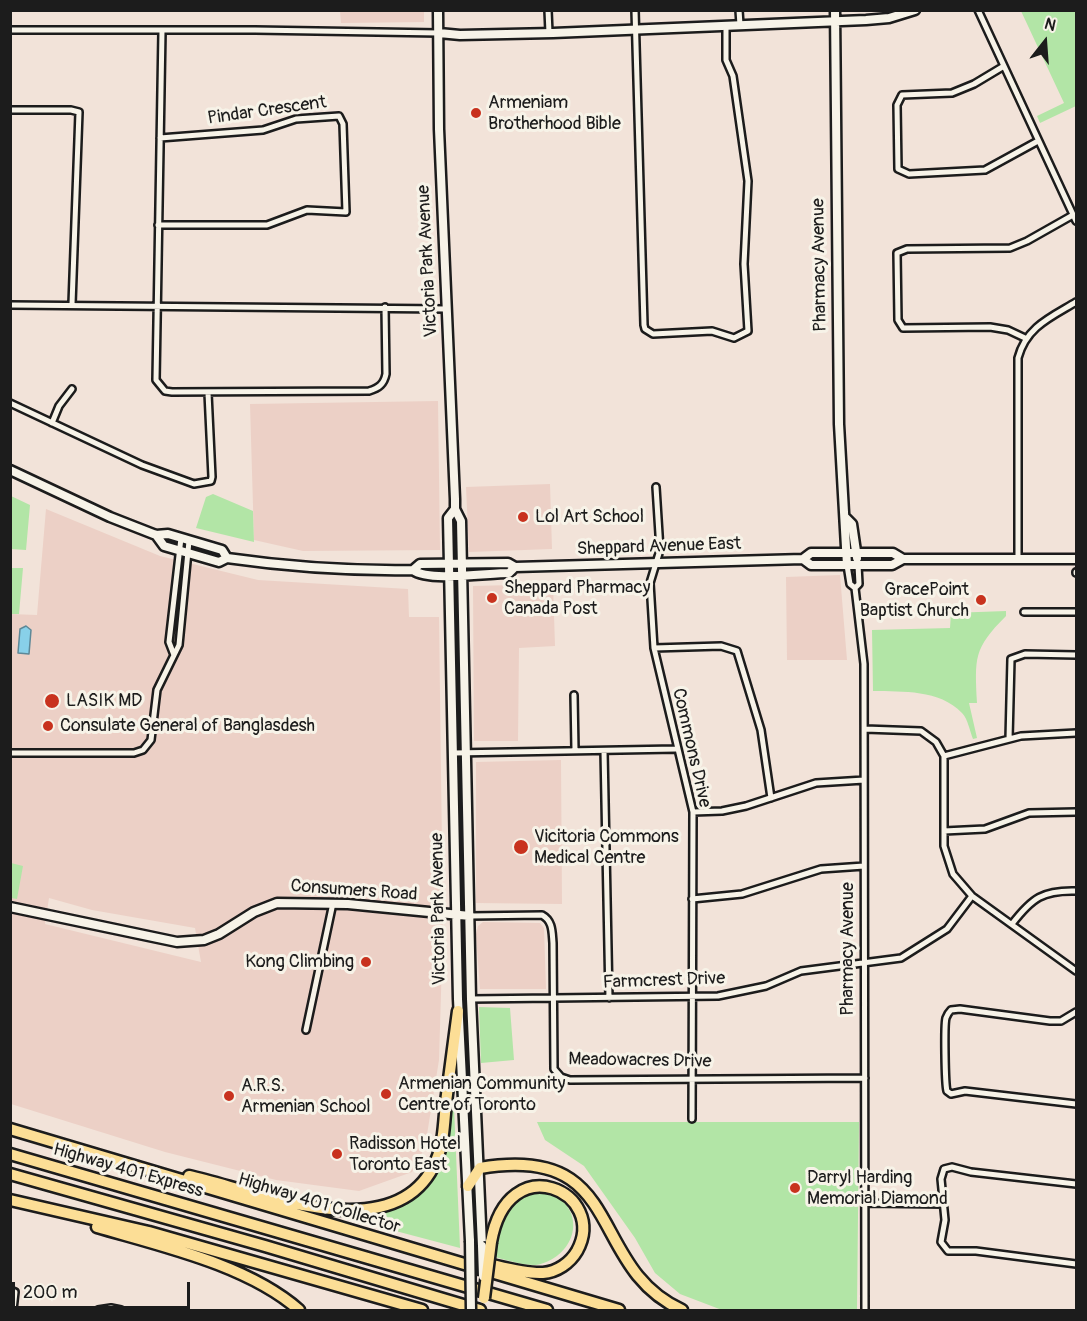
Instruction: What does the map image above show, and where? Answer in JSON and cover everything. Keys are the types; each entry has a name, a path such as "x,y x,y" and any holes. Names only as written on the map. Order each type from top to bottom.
{"highway":[{"path":"110,1159 318,1208 366,1209 395,1203 419,1187 428,1175 441,1146 459,1011"},
{"name":"Highway 401 Collector","path":"12,1129 619,1311"},
{"name":"Highway 401 Express","path":"10,1154 547,1311"},
{"path":"468,1186 480,1168 532,1164 551,1169 572,1179 591,1199 635,1273 653,1291 682,1311"},
{"name":"Highway 401 Express","path":"10,1174 254,1243 480,1311"},
{"path":"388,1242 505,1267 544,1273 558,1269 574,1256 582,1235 582,1219 574,1203 562,1192 550,1187 529,1187 515,1194 504,1205 486,1244 484,1298"},
{"path":"10,1200 219,1251 422,1311"},
{"path":"37,1206 229,1270 278,1293 299,1311"}],"main road":[{"name":"Victoria Park Avenue","path":"438,10 439,129 455,509 461,521 471,999 486,1244"},
{"path":"439,33 460,35 549,33 740,25 835,15 866,20 910,11"},
{"name":"Pharmacy Avenue","path":"835,15 838,418 846,518 843,524 847,565"},
{"name":"Sheppard Avenue East","path":"10,470 110,517 156,535 168,534 222,550 227,558"},
{"name":"Victoria Park Avenue","path":"455,509 448,518 456,915 471,1311"},
{"name":"Pharmacy Avenue","path":"846,518 852,524 858,564"},
{"name":"Sheppard Avenue East","path":"156,535 164,546 219,562 227,558 285,567 413,570 420,575 450,575 462,569"},
{"name":"Sheppard Avenue East","path":"413,570 420,564 449,564 462,569 509,573 515,567 657,565 803,559 811,553 893,553 903,559"},
{"name":"Sheppard Avenue East","path":"803,559 811,565 892,565 903,559 1077,559"},
{"name":"Consumers Road","path":"10,907 177,942 204,940 219,934 254,912 277,903 333,903 456,915"},
{"name":"Meadowacres Drive","path":"456,915 470,916"},
{"path":"484,1298 485,1311"}],"street":[{"path":"548,10 549,33"},
{"path":"635,10 645,329 652,333 719,332 734,338 748,331 744,264 748,182 733,76 726,60 726,25"},
{"path":"739,10 740,25"},
{"path":"978,10 1077,221"},
{"path":"10,30 439,33"},
{"path":"162,31 155,306 158,384 165,391 208,393 369,391 378,388 385,381 386,374 385,307"},
{"path":"1004,66 960,91 902,95 898,99 898,169 909,174 985,170 1038,141"},
{"path":"10,110 79,112 76,125 72,304"},
{"name":"Pindar Crescent","path":"158,225 267,225 307,210 346,212 343,124 339,116 296,119 257,130 160,138"},
{"path":"1025,338 1008,330 990,327 903,328 898,320 897,253 907,249 1010,248 1028,241 1073,214"},
{"path":"1018,560 1017,367 1025,338 1041,322 1077,302"},
{"path":"10,305 447,309"},
{"path":"52,423 59,406 72,389"},
{"path":"10,403 142,465 194,484 203,484 211,481 212,477 208,393"},
{"name":"Commons Drive","path":"656,487 660,550 650,583 654,648 676,749 693,812 692,1119"},
{"path":"10,753 134,753 143,750 151,740 157,690 179,645 185,539"},
{"path":"174,655 169,642 184,553"},
{"name":"Pharmacy Avenue","path":"855,588 859,584 858,564"},
{"name":"Pharmacy Avenue","path":"847,565 850,584 855,588 864,664 865,1311"},
{"path":"1024,612 1077,612"},
{"path":"654,648 721,646 737,651 761,730 771,798"},
{"path":"1009,739 1011,659 1026,654 1077,655"},
{"path":"574,695 575,750"},
{"path":"865,729 921,731 936,742 944,756 944,831 947,862 961,886 1077,970"},
{"path":"944,756 1009,739 1040,734 1077,733"},
{"path":"454,753 676,749"},
{"path":"604,750 609,998"},
{"path":"693,812 722,811 816,783 864,780"},
{"path":"944,831 985,829 1029,813 1077,812"},
{"path":"692,898 742,894 821,869 864,866"},
{"path":"1012,924 1028,904 1043,895 1056,891 1077,891"},
{"name":"Farmcrest Drive","path":"471,999 691,997 741,992 801,971 901,958 951,925 972,896"},
{"path":"306,1030 333,903"},
{"name":"Meadowacres Drive","path":"470,916 542,915 547,917 551,926 553,943 554,1069 561,1077 570,1080 865,1078"},
{"path":"1077,1012 1061,1021 1050,1022 964,1009 951,1010 946,1017 944,1027 946,1052 944,1079 947,1091 951,1094 965,1091 1077,1104"},
{"path":"1077,1184 948,1167 942,1174 944,1204 941,1242 948,1251 976,1251 1077,1264"},
{"path":"865,1203 944,1204"},
{"path":"10,1290 15,1292 13,1311"},
{"path":"98,1311 111,1308 121,1311"}],"shaded area":[{"path":"340,11 424,11 424,22 341,23"},
{"path":"438,401 440,550 303,551 254,540 250,404"},
{"path":"550,484 552,549 469,552 466,487"},
{"path":"46,509 160,556 258,580 408,589 409,617 439,617 443,927 439,1060 425,1147 412,1172 359,1191 276,1180 165,1152 11,1104 10,614 37,615","holes":["49,898 92,910 195,928 201,962 45,924"]},
{"path":"840,575 847,660 787,660 786,577"},
{"path":"553,584 555,646 519,648 518,741 474,741 473,586"},
{"path":"561,760 562,904 476,903 476,762"},
{"path":"483,922 540,923 544,928 546,989 480,989 476,934 478,926"}],"green space":[{"path":"1021,11 1076,11 1076,106 1040,123 1037,116 1064,103"},
{"path":"213,494 253,511 254,542 196,528 206,497"},
{"path":"11,496 30,505 26,550 11,549"},
{"path":"10,568 23,568 19,614 11,614"},
{"path":"1006,611 1006,616 987,637 978,655 977,703 969,703 977,738 973,739 962,713 943,700 920,693 873,691 872,630 950,628 951,613"},
{"path":"11,863 23,866 17,899 11,898"},
{"path":"479,1007 510,1008 514,1060 481,1063"},
{"path":"453,1083 460,1248 339,1216 337,1212 377,1212 407,1203 432,1179 444,1161"},
{"path":"537,1122 859,1122 857,1310 722,1310 680,1294 655,1273 635,1238 584,1166 545,1140"},
{"path":"542,1189 562,1200 573,1220 570,1240 564,1249 547,1262 536,1265 521,1264 495,1257 497,1223 509,1202"}],"water":[{"path":"26,626 31,630 29,654 18,653 20,629"}],"place":[{"name":"Armeniam Brotherhood Bible","path":"476,113"},
{"name":"Lol Art School","path":"523,517"},
{"name":"Sheppard Pharmacy Canada Post","path":"492,598"},
{"name":"GracePoint Baptist Church","path":"981,600"},
{"name":"LASIK MD","path":"52,701"},
{"name":"Consulate General of Banglasdesh","path":"48,726"},
{"name":"Vicitoria Commons Medical Centre","path":"521,847"},
{"name":"Kong Climbing","path":"366,962"},
{"name":"Armenian Community Centre of Toronto","path":"386,1094"},
{"name":"A.R.S. Armenian School","path":"229,1096"},
{"name":"Radisson Hotel Toronto East","path":"337,1154"},
{"name":"Darryl Harding Memorial Diamond","path":"795,1188"}]}
